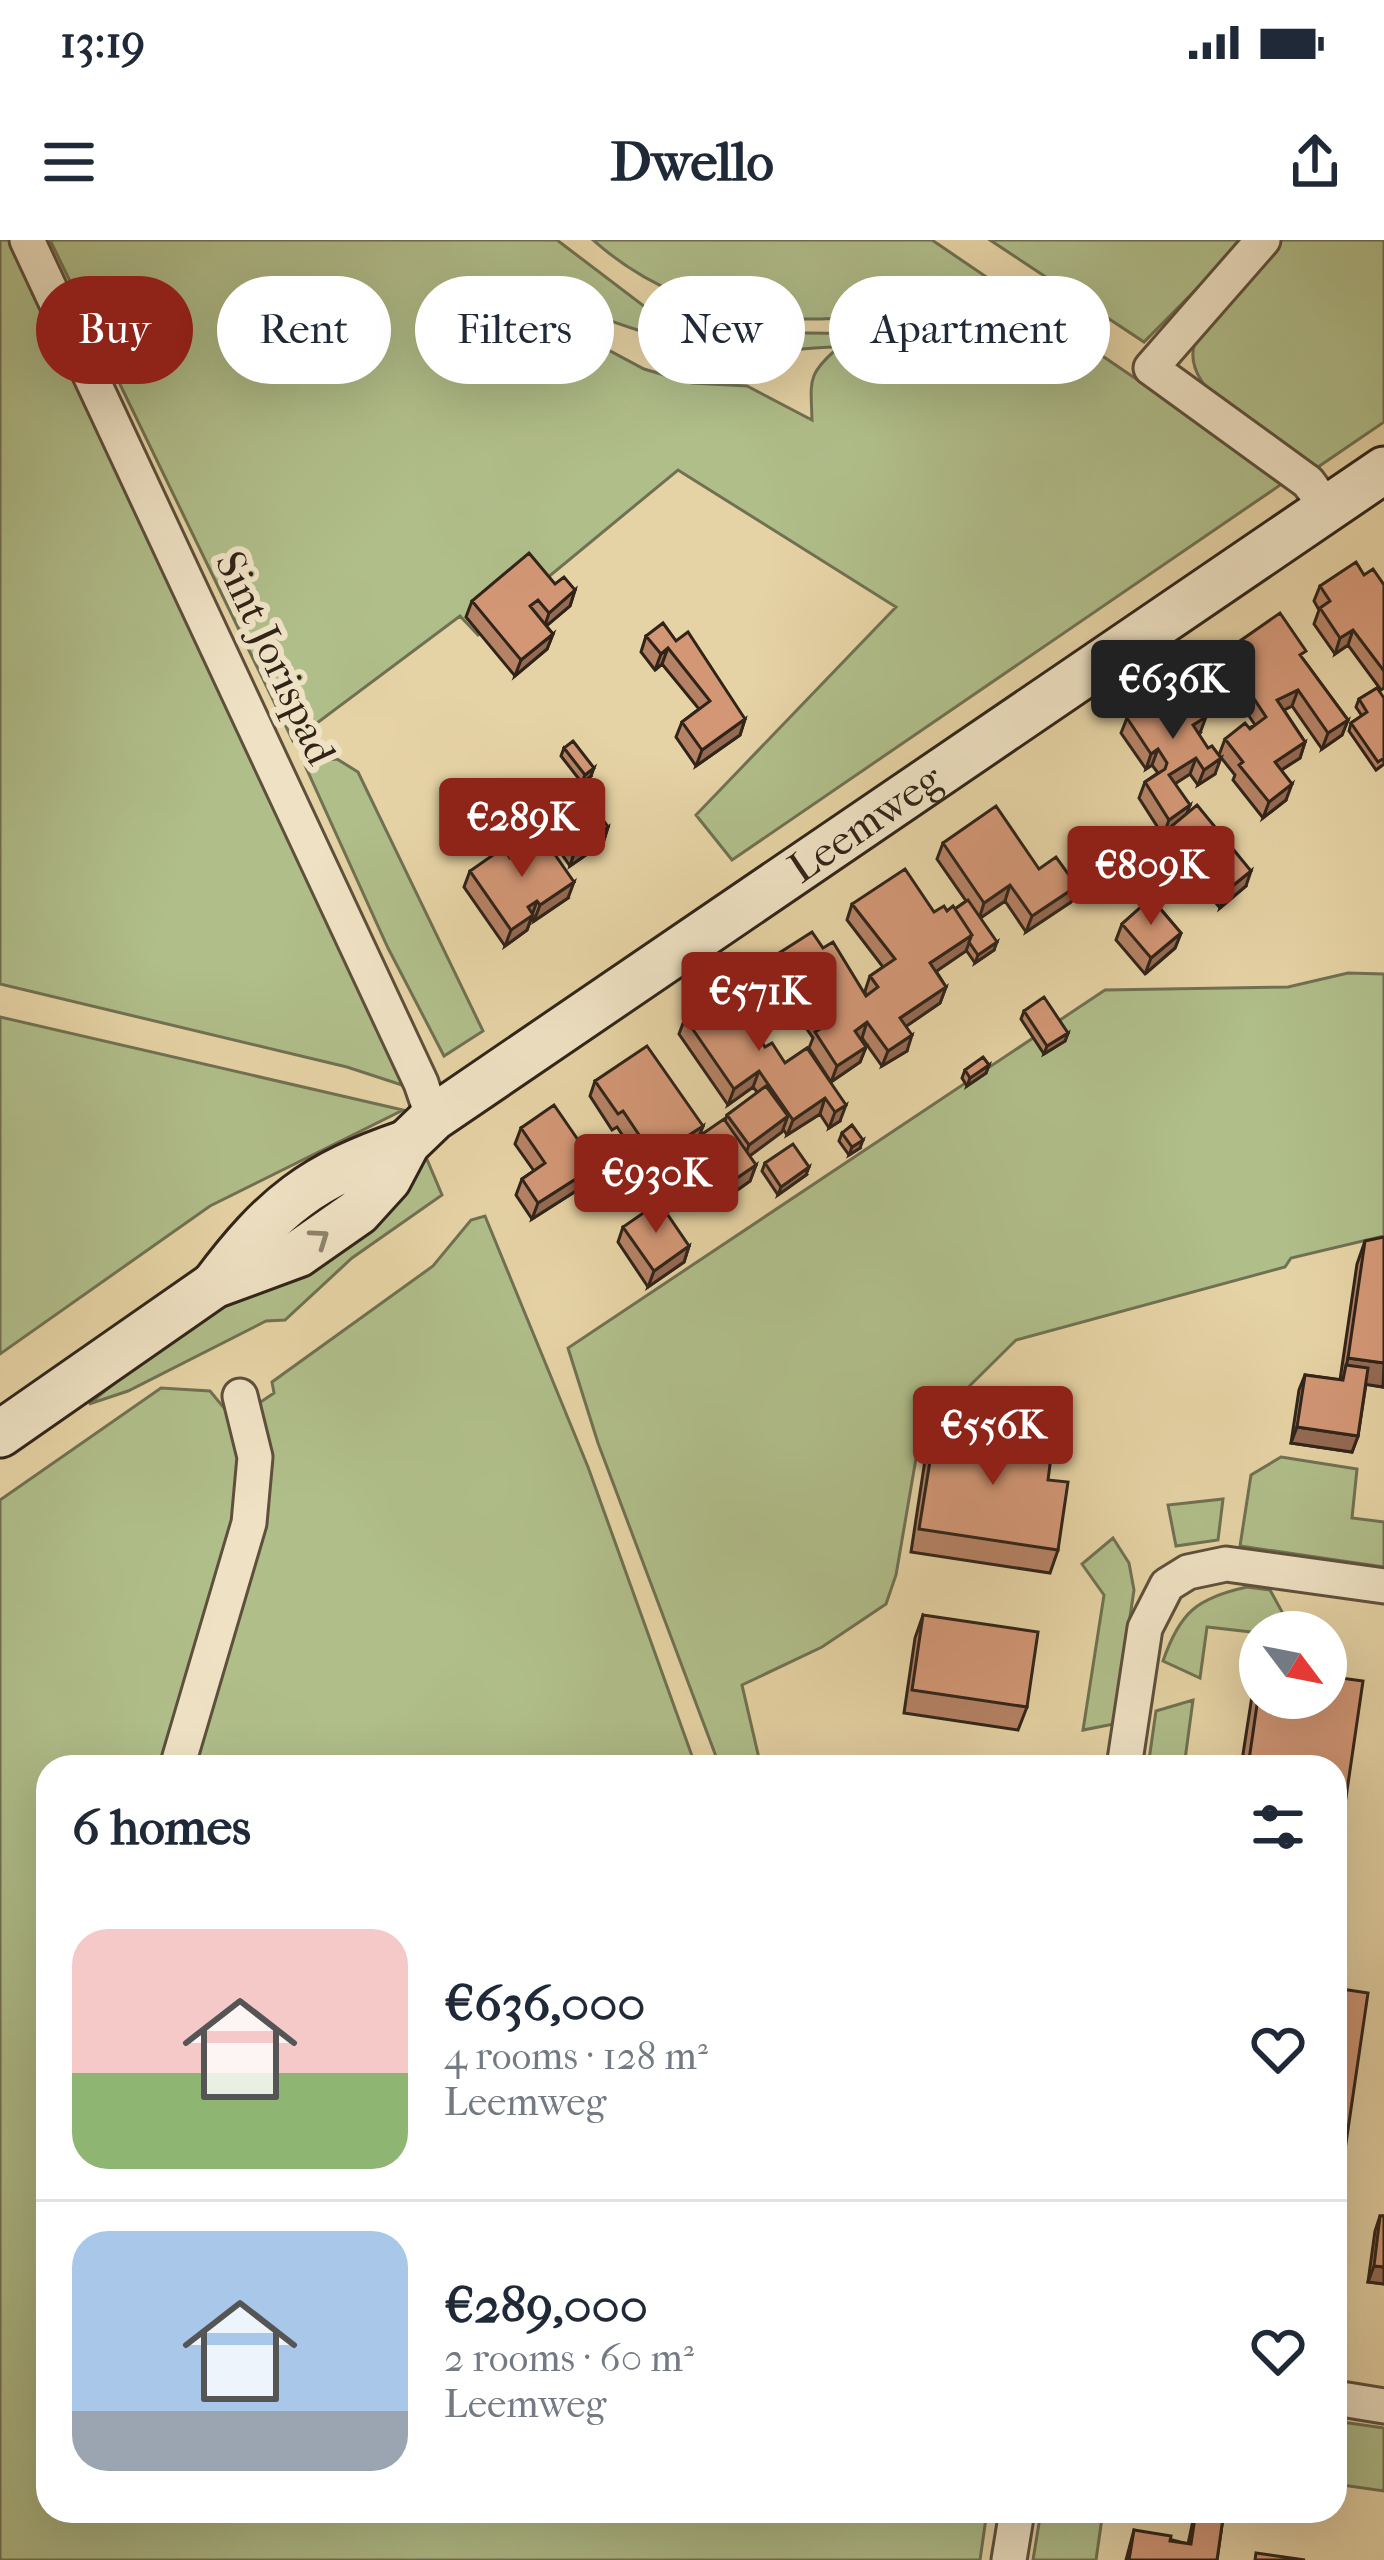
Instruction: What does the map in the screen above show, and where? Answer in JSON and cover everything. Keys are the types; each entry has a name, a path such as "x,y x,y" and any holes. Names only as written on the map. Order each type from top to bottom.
{"street":[{"name":"Sint Jorispad","path":"27,240 422,1083 420,1130"},
{"path":"1263,240 1150,368 1307,482 1328,508"},
{"name":"Leemweg","path":"0,1434 214,1285 274,1212 328,1175 420,1130 1384,470"},
{"path":"181,1755 249,1523 255,1457 240,1396"},
{"path":"1126,1755 1144,1628 1167,1585 1188,1572 1226,1564 1384,1586"},
{"path":"1347,2400 1384,2406"},
{"path":"1010,2560 1015,2523"}],"green space":[{"path":"0,240 30,240 46,276 36,276 36,384 95,384 411,1088 347,1067 0,984"},
{"path":"50,240 557,240 604,276 415,276 415,384 614,384 614,353 638,366 638,384 747,386 812,420 813,379 829,357 829,384 1110,384 1110,361 1286,481 732,860 696,815 896,607 678,470 478,635 460,616 293,741 120,384 193,384 193,276 67,276"},
{"path":"593,240 932,240 985,276 829,276 829,318 805,319 805,276 643,276"},
{"path":"990,240 1245,240 1144,342 1110,319 1110,276 1044,276"},
{"path":"1277,240 1384,240 1384,422 1318,467 1232,414 1198,375 1193,355 1207,321"},
{"path":"614,283 638,302 638,330 614,321"},
{"path":"805,333 829,333 829,348 805,349"},
{"path":"337,759 358,772 483,1031 444,1056 388,948 303,761"},
{"path":"1348,973 1384,974 1384,1236 1291,1258 1285,1267 1016,1340 920,1435 896,1575 886,1604 822,1647 742,1685 758,1755 715,1755 598,1443 568,1348 1105,990 1288,987"},
{"path":"0,1017 403,1110 210,1206 0,1354"},
{"path":"426,1157 442,1195 352,1258 285,1320 266,1321 128,1391 89,1404 208,1306 369,1215"},
{"path":"485,1216 588,1467 692,1755 36,1755 36,2523 985,2523 980,2560 0,2560 0,1500 161,1388 210,1391 234,1420 274,1393 272,1382 433,1266 471,1220"},
{"path":"1281,1457 1357,1469 1352,1518 1384,1522 1384,1567 1240,1546 1251,1475"},
{"path":"1223,1499 1218,1540 1176,1546 1168,1505"},
{"path":"1113,1538 1129,1563 1134,1590 1114,1724 1083,1730 1104,1595 1082,1564"},
{"path":"1247,1587 1270,1590 1282,1611 1239,1611 1239,1631 1207,1627 1200,1678 1163,1661 1184,1619 1215,1596"},
{"path":"1193,1700 1186,1755 1150,1755 1156,1711"},
{"path":"1347,2423 1384,2428 1384,2491 1347,2486"},
{"path":"1039,2523 1101,2523 1096,2560 1033,2560"}],"building":[{"path":"529,553 555,584 564,577 575,590 549,613 538,600 530,606 553,634 521,660 472,601"},
{"path":"1356,562 1364,575 1373,569 1384,585 1384,671 1353,630 1340,638 1320,608 1330,601 1320,586"},
{"path":"1280,613 1306,651 1300,655 1348,720 1328,733 1298,690 1277,700 1305,742 1275,762 1292,784 1269,802 1225,739 1245,723 1250,729 1266,717 1245,685 1251,682 1241,667 1229,675 1217,657"},
{"path":"663,623 676,641 688,632 745,719 702,750 682,722 710,701 668,648 661,654 646,636"},
{"path":"1181,681 1206,717 1193,725 1221,758 1204,770 1196,758 1169,775 1190,805 1169,820 1145,782 1167,763 1158,749 1151,754 1127,718"},
{"path":"1377,688 1384,698 1384,758 1378,762 1351,723 1367,712 1359,699"},
{"path":"573,741 594,768 585,775 564,748"},
{"path":"576,782 608,827 575,850 544,805"},
{"path":"1197,805 1251,871 1225,892 1199,861 1160,893 1132,859"},
{"path":"996,806 1039,869 1056,857 1077,886 1032,916 1010,885 984,903 943,843"},
{"path":"542,836 574,882 540,905 537,901 528,907 533,915 511,930 470,871 503,848 510,858"},
{"path":"905,869 934,912 953,906 972,935 930,963 946,987 900,1018 912,1035 888,1051 867,1022 855,1031 866,1047 837,1066 815,1032 822,1028 805,1002 796,1008 782,988 790,982 789,974 776,955 812,932 823,948 833,942 866,996 878,987 870,976 895,959 852,904"},
{"path":"1151,898 1181,933 1151,958 1122,924"},
{"path":"968,900 997,942 978,955 955,909"},
{"path":"737,982 762,1019 751,1027 765,1047 772,1043 785,1063 807,1048 846,1105 835,1112 825,1098 793,1120 759,1071 734,1089 685,1018"},
{"path":"1044,997 1068,1033 1047,1046 1024,1011"},
{"path":"647,1046 703,1126 677,1143 682,1150 660,1166 623,1111 618,1114 595,1081"},
{"path":"983,1057 989,1065 970,1078 965,1070"},
{"path":"766,1086 788,1116 749,1145 727,1115"},
{"path":"554,1105 596,1166 538,1203 522,1179 545,1163 521,1128"},
{"path":"724,1119 756,1165 734,1180 727,1170 708,1184 682,1148"},
{"path":"852,1125 863,1140 852,1147 842,1133"},
{"path":"793,1144 809,1167 781,1187 765,1163"},
{"path":"659,1202 689,1246 654,1271 623,1227"},
{"path":"1384,1237 1384,1363 1348,1358 1365,1241"},
{"path":"1346,1365 1368,1368 1358,1436 1297,1427 1305,1375 1343,1380"},
{"path":"936,1424 1053,1442 1048,1480 1068,1482 1058,1550 919,1529"},
{"path":"923,1615 1038,1632 1027,1707 912,1690"},
{"path":"1347,1679 1363,1681 1347,1791 1347,1755 1250,1755 1255,1719 1347,1719"},
{"path":"1347,1990 1368,1993 1347,2136"},
{"path":"1380,2216 1384,2216 1384,2267 1374,2266"},
{"path":"1194,2523 1222,2523 1217,2560 1129,2560 1134,2530 1191,2544"},
{"path":"1256,2553 1305,2560 1255,2560"}]}
